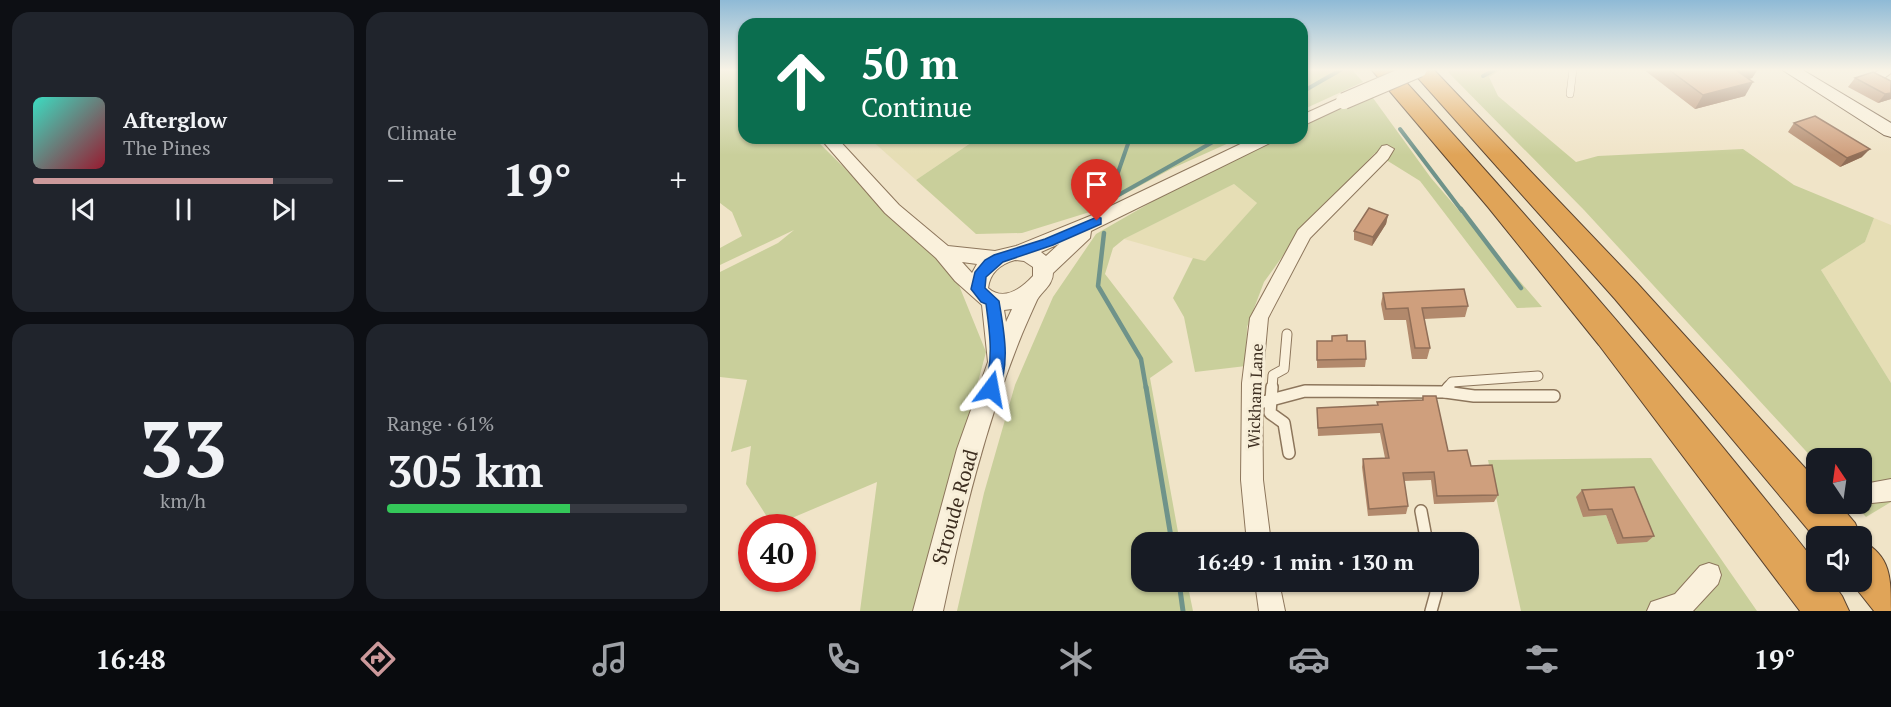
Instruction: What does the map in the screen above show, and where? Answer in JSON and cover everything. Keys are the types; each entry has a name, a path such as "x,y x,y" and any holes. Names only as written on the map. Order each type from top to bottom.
{"highway":[{"path":"1407,98 1587,306 1751,510 1827,611"},
{"path":"1446,98 1626,291 1831,526"},
{"path":"1872,574 1891,597"}],"main road":[{"path":"1836,98 1891,131"}],"street":[{"path":"1308,118 1352,98"},
{"path":"833,144 892,209 943,253 962,276 985,295 1011,301 1030,293 1038,286 1044,270 1097,221"},
{"path":"985,295 979,276 998,259 1019,254 1097,221 1254,144"},
{"name":"Wickham Lane","path":"1258,532 1252,480 1262,403 1252,383 1259,318 1304,234 1383,156 1387,149"},
{"path":"943,253 998,259"},
{"path":"1019,254 1037,258 1044,270"},
{"name":"Stroude Road","path":"928,611 953,504 1014,325 1030,293"},
{"name":"Stroude Road","path":"985,295 998,344 998,369"},
{"path":"1660,611 1683,604 1709,575"},
{"path":"1269,592 1272,611"}],"lane":[{"path":"1262,403 1273,375 1284,369 1287,334"},
{"path":"1445,392 1452,382 1538,376"},
{"path":"1262,403 1305,391 1445,392 1474,396 1554,396"},
{"path":"1262,403 1270,413 1284,423 1289,453"},
{"path":"1421,511 1425,532"},
{"path":"1431,611 1436,592"}],"shaded area":[{"path":"876,144 969,144 916,180"},
{"path":"1234,184 1257,203 1205,262 1124,239"},
{"path":"1874,218 1891,225 1891,383 1821,270 1865,242"}],"green space":[{"path":"720,98 738,98 738,144 820,144 956,278 986,352 917,611 860,611 877,482 801,514 765,514 746,484 751,446 731,452 747,380 720,377 720,272 778,243 794,230 720,265 720,248 742,236 732,212 720,203"},
{"path":"1308,98 1329,98 1308,107"},
{"path":"1373,98 1431,178 1542,307 1517,308 1420,181 1375,153 1300,232 1264,282 1247,327 1246,366 1195,372 1184,317 1173,298 1193,258 1205,261 1257,203 1234,184 1124,239 1113,248 1105,274 1173,362 1150,378 1178,532 1131,532 1131,592 1189,592 1193,611 957,611 984,493 1015,385 1053,297 1096,234 1176,188 1264,144 1308,144 1308,123 1349,104"},
{"path":"1473,98 1500,98 1576,162 1598,156 1743,149 1794,185 1874,218 1865,242 1821,270 1891,383 1891,502 1872,513 1872,448 1806,448 1806,451 1584,210"},
{"path":"969,144 1227,144 1173,168 1093,211 1022,233 976,234 916,180"},
{"path":"1651,458 1757,611 1521,611 1488,460","holes":["1627,494 1617,544 1606,515 1583,516"]}],"building":[{"path":"1815,116 1870,149 1847,158 1794,123"},
{"path":"1369,208 1388,215 1373,237 1354,231"},
{"path":"1464,289 1468,306 1422,308 1430,348 1415,348 1408,308 1386,309 1383,293"},
{"path":"1347,335 1347,341 1365,341 1366,359 1317,360 1317,341 1332,341 1332,336"},
{"path":"1423,396 1436,396 1448,451 1467,450 1471,466 1492,465 1498,495 1437,496 1434,472 1403,473 1408,506 1369,509 1363,459 1389,458 1382,424 1318,428 1317,408 1423,400"},
{"path":"1634,487 1654,536 1623,538 1612,509 1589,510 1582,490"}],"waterway":[{"path":"1400,129 1462,211"},
{"path":"1108,201 1128,144"},
{"path":"1108,201 1209,144"},
{"path":"1106,207 1108,201"},
{"path":"1461,209 1521,288"},
{"path":"1104,233 1098,286 1141,359 1146,388"},
{"path":"1146,387 1170,532"},
{"path":"1180,592 1183,611"}],"route":[{"path":"991,389 998,369 998,344 992,301 981,294 978,289 979,276 984,269 998,259 1019,254 1097,221"}]}
